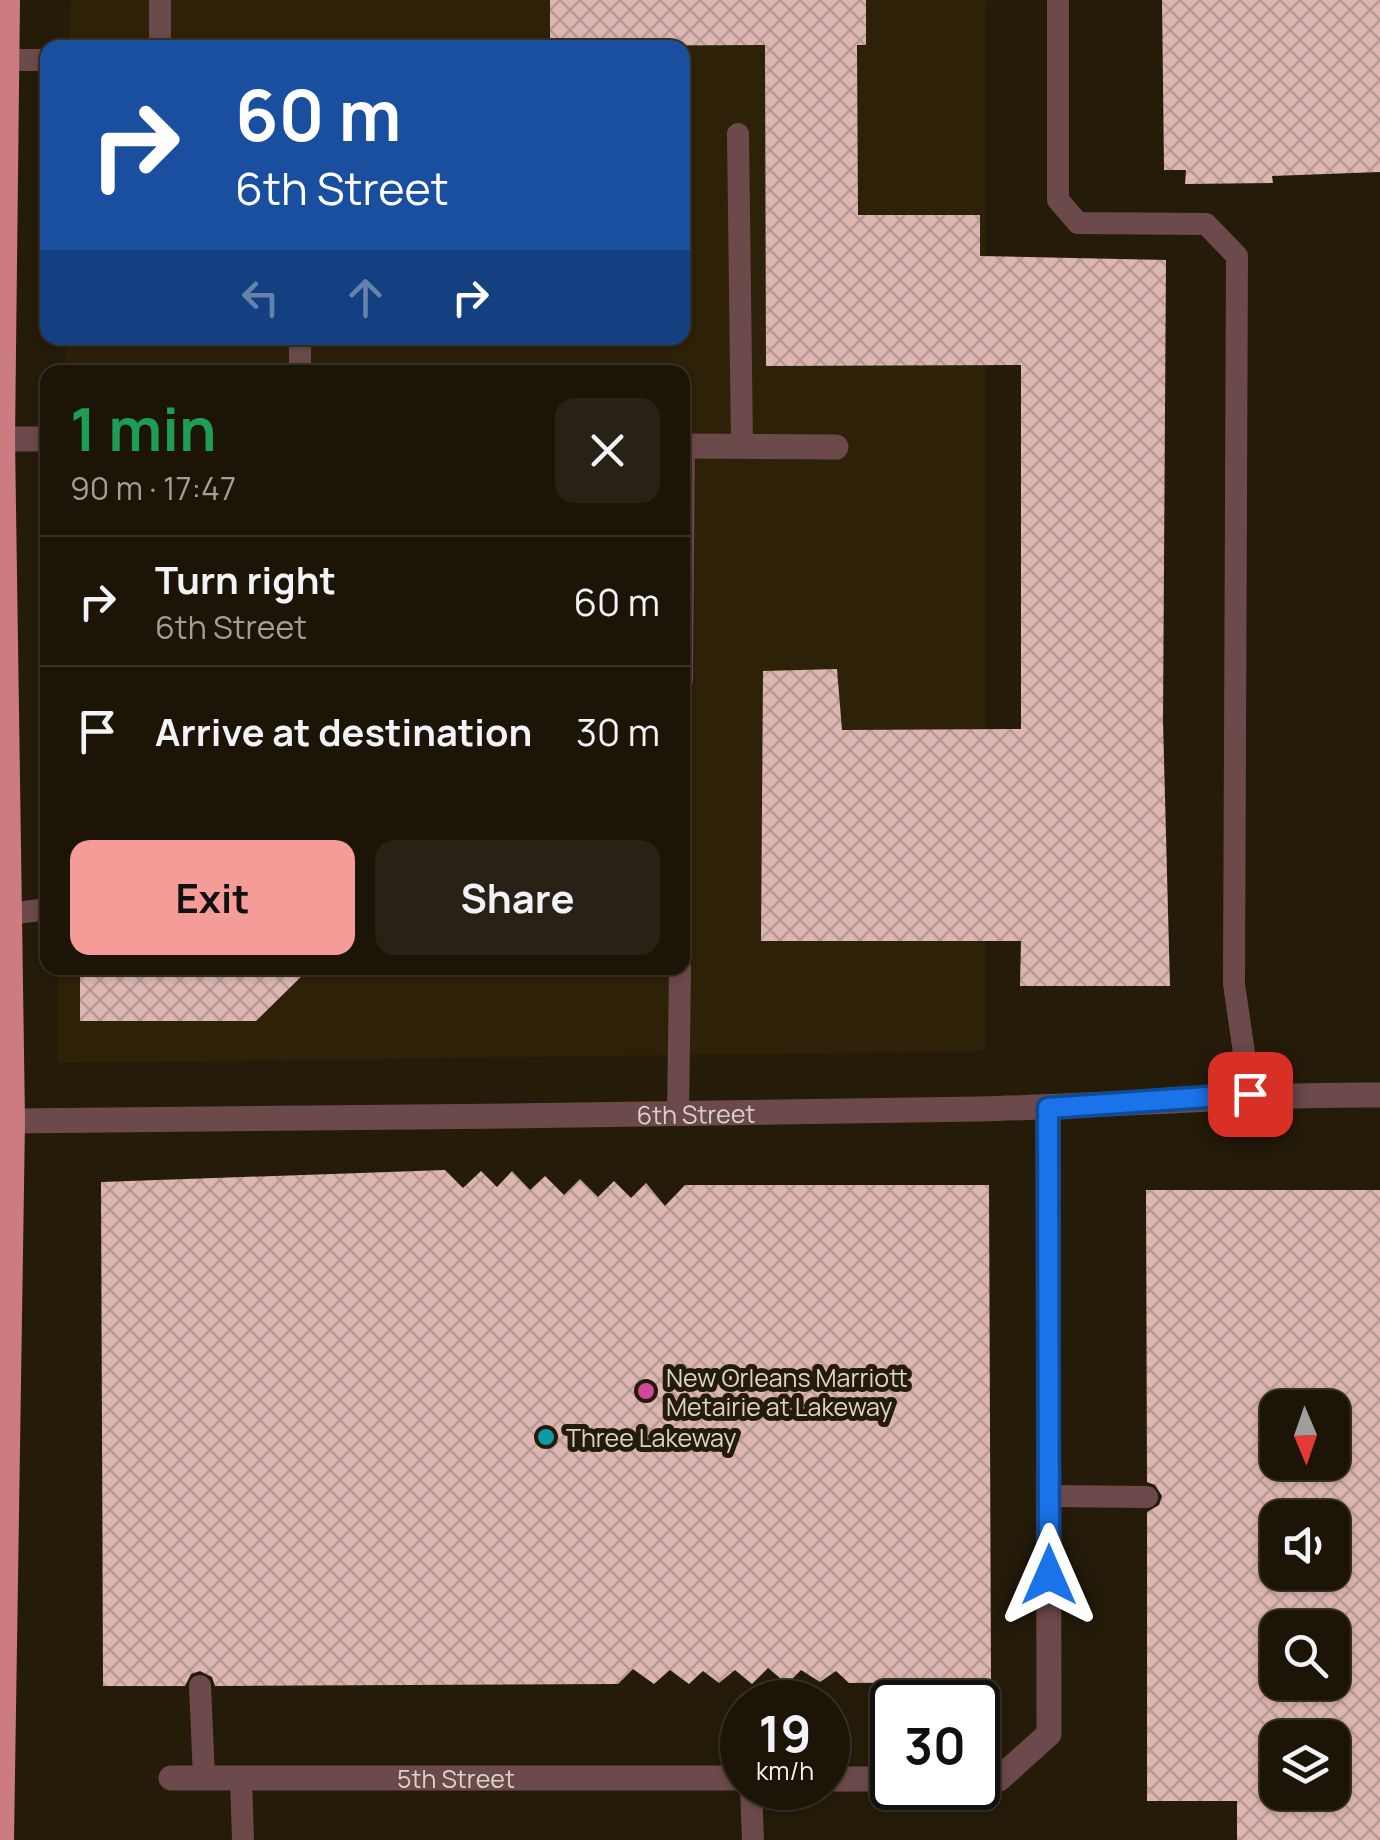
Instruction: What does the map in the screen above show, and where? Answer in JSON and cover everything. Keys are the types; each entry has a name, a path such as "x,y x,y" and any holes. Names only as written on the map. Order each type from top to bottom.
{"highway":[{"path":"0,1840 8,914 0,439 6,0"}],"street":[{"path":"0,439 40,439"},
{"path":"690,446 836,447"},
{"name":"6th Street","path":"5,1121 678,1115 1048,1108 1250,1094 1380,1095"},
{"path":"1000,1778 1049,1734 1048,1108"},
{"name":"5th Street","path":"171,1778 720,1778"}],"lane":[{"path":"160,0 160,40"},
{"path":"1058,0 1058,200 1078,223 1206,224 1236,256 1234,984 1250,1094"},
{"path":"6,60 40,60"},
{"path":"738,134 742,446"},
{"path":"8,914 40,910"},
{"path":"678,1115 680,975"},
{"path":"1049,1496 1147,1496"},
{"path":"200,1686 204,1778"},
{"path":"240,1778 244,1840"},
{"path":"752,1810 753,1840"}],"shaded area":[{"path":"70,0 986,0 985,1051 57,1063 58,975 690,975 690,365 65,365 66,345 690,345 690,40 69,40"}],"building":[{"path":"550,0 866,0 866,45 857,45 858,215 980,215 980,256 1166,260 1163,721 1170,986 1020,986 1021,941 761,941 763,671 837,669 842,730 1021,729 1021,365 766,366 765,45 690,45 690,40 550,40"},
{"path":"1162,0 1380,0 1380,172 1272,176 1273,183 1185,184 1186,170 1164,170"},
{"path":"80,975 303,975 256,1021 80,1021"},
{"name":"Three Lakeway","path":"445,1170 463,1188 481,1171 497,1187 512,1171 530,1190 545,1176 564,1195 580,1179 598,1197 614,1181 631,1198 646,1183 665,1206 685,1185 989,1185 991,1680 850,1683 836,1671 817,1680 801,1670 791,1680 782,1680 768,1668 756,1680 747,1680 735,1670 719,1683 703,1671 689,1684 670,1670 654,1684 633,1669 618,1684 215,1686 212,1677 200,1671 191,1674 185,1686 103,1686 101,1182"},
{"path":"1146,1190 1380,1190 1380,1840 1237,1840 1237,1801 1147,1801 1147,1512 1159,1505 1162,1496 1155,1485 1147,1482"}],"place":[{"name":"New Orleans Marriott Metairie at Lakeway","path":"646,1391"},
{"name":"Three Lakeway","path":"546,1437"}],"route":[{"path":"1049,1575 1048,1108 1250,1094"}]}
